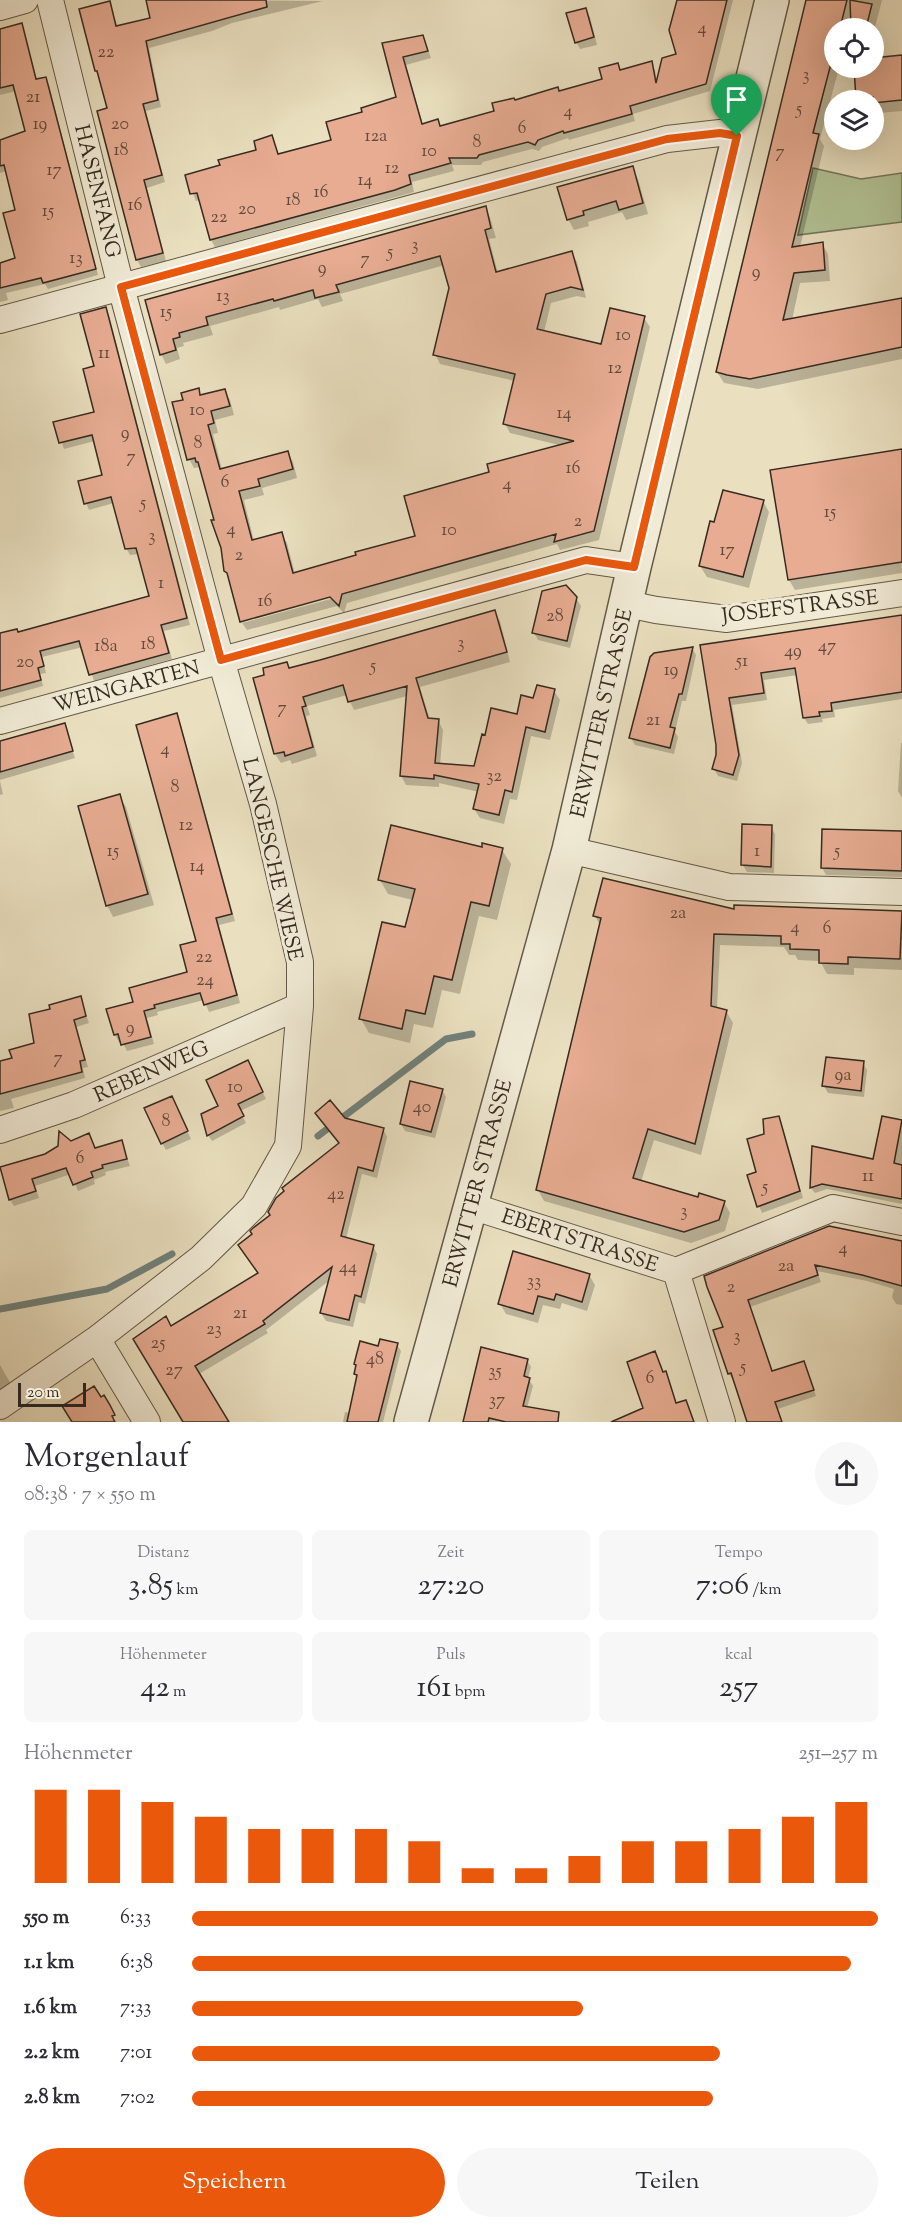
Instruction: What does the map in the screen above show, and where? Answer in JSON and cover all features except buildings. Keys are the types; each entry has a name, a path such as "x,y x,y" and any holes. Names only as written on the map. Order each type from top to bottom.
{"street":[{"path":"0,7 25,0"},
{"name":"HASENFANG","path":"51,0 121,287 221,660"},
{"name":"ERWITTER STRASSE","path":"411,1422 569,850 634,567 737,136 772,0"},
{"path":"0,320 667,139 720,133 737,136"},
{"name":"WEINGARTEN","path":"0,721 586,560 634,567"},
{"name":"JOSEFSTRASSE","path":"627,604 727,619 902,593"},
{"name":"LANGESCHE WIESE","path":"0,1406 97,1339 201,1258 255,1206 288,1146 300,1005 300,962 263,804 221,660"},
{"path":"569,850 729,887 902,892"},
{"name":"REBENWEG","path":"0,1130 74,1105 300,1005"},
{"name":"EBERTSTRASSE","path":"471,1206 676,1271 722,1422"},
{"path":"676,1271 833,1208 902,1222"},
{"path":"97,1339 147,1422"}],"green space":[{"path":"813,168 861,179 902,173 902,222 798,235"}],"waterway":[{"path":"318,1136 446,1039 472,1034"},
{"path":"0,1309 107,1289 172,1254"}],"route":[{"path":"720,133 737,136 634,567 586,560 221,660 121,287 667,139 720,133"}]}
